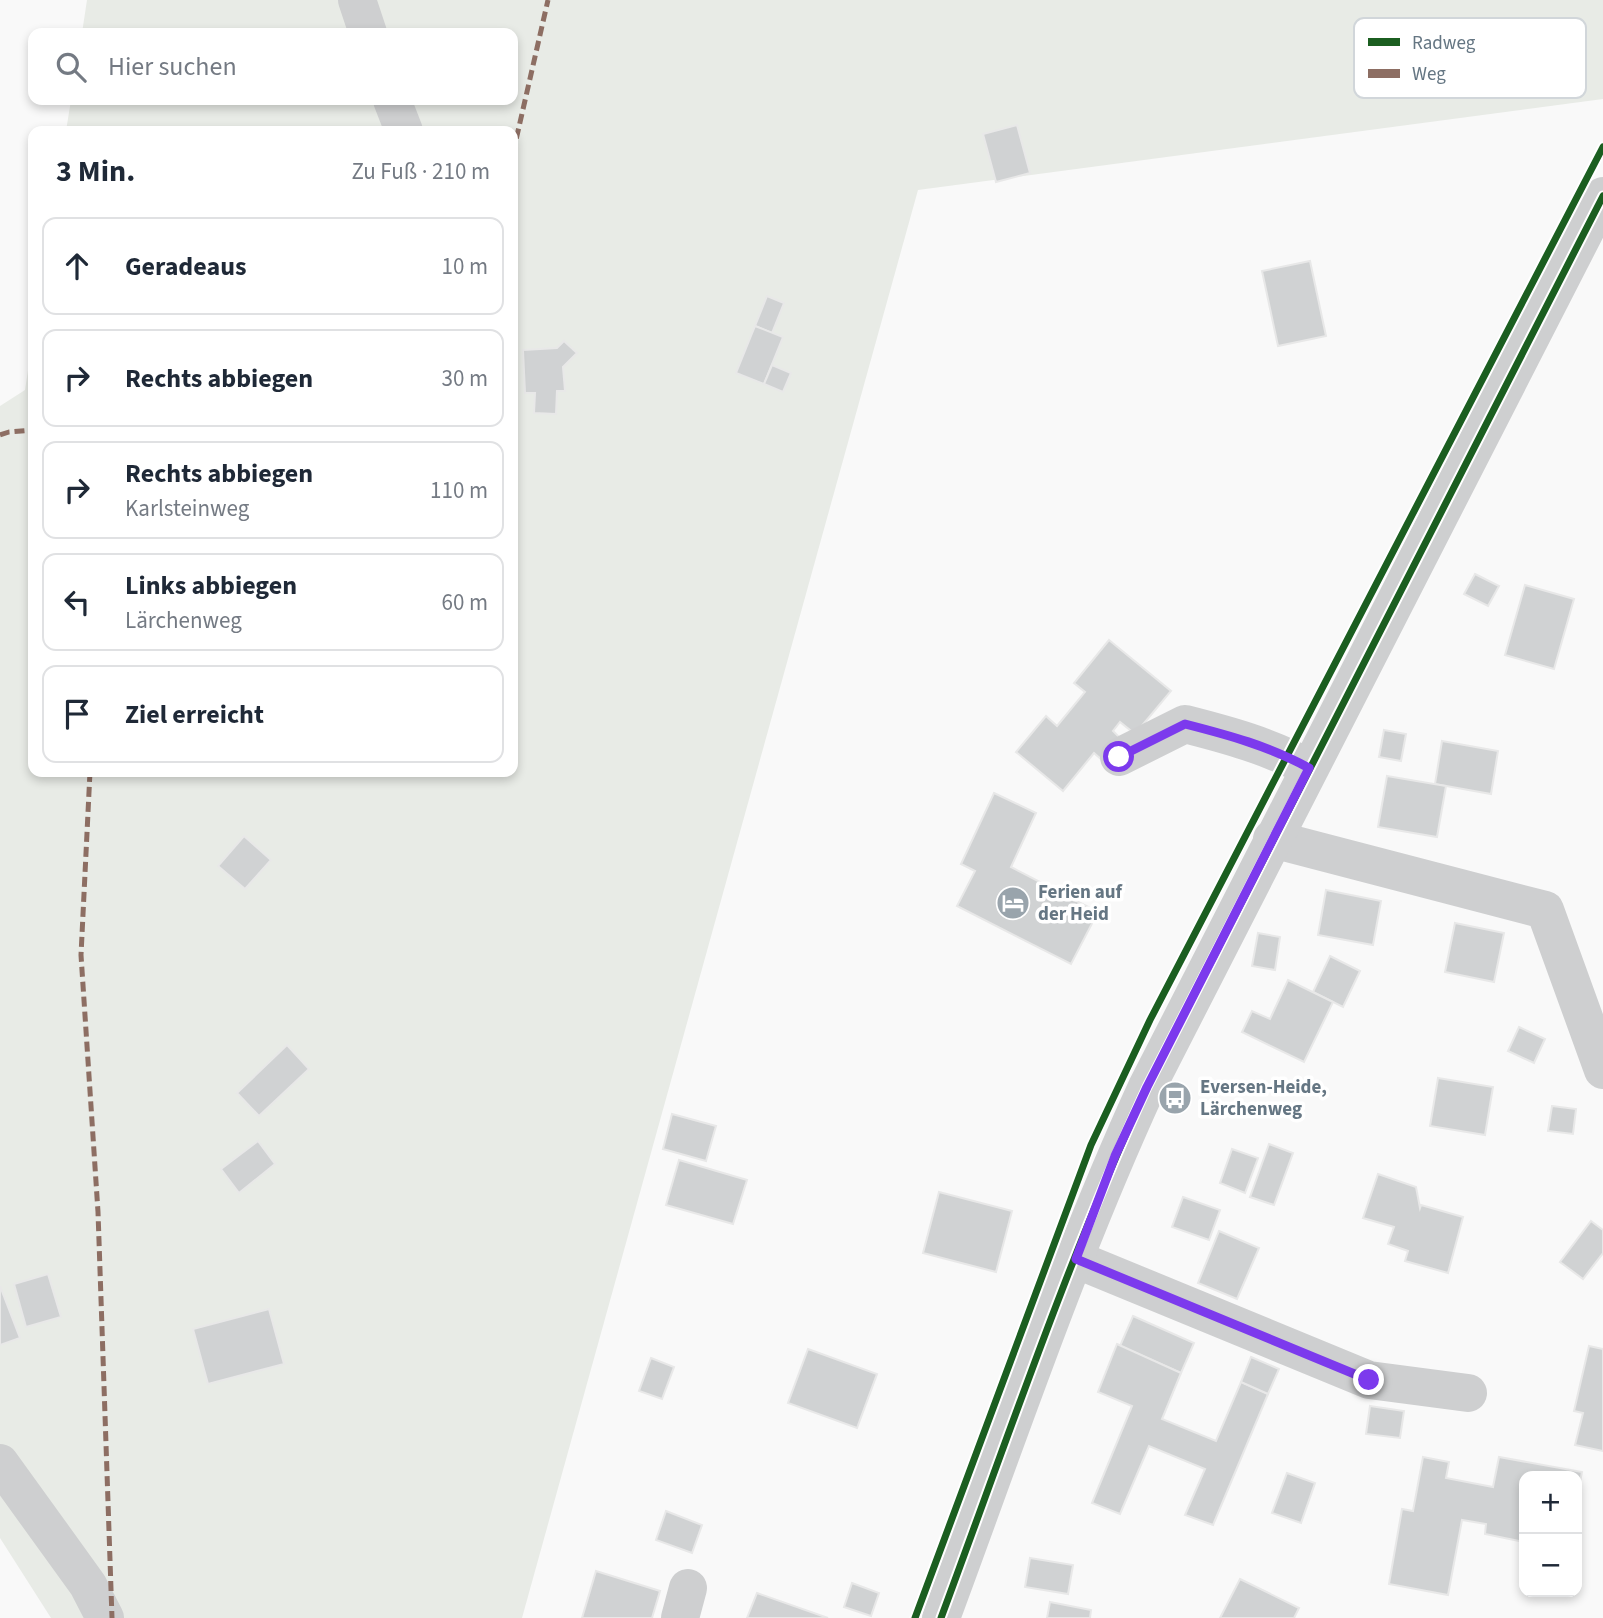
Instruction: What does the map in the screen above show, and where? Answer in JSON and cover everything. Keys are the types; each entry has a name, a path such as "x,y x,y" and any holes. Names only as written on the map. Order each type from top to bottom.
{"street":[{"path":"357,0 366,28"},
{"path":"393,105 402,126"},
{"path":"941,1618 1115,1156 1147,1087 1603,196"},
{"path":"1119,757 1185,724 1243,738 1309,768"},
{"path":"1272,839 1545,910 1603,1070"},
{"path":"1076,1259 1369,1380 1468,1393"},
{"path":"0,1462 88,1585 105,1618"}],"shaded area":[{"path":"87,0 1603,0 1603,99 918,190 522,1618 51,1618 0,1538 0,406 25,390 28,370 28,777 518,777 518,126 67,126 70,105 518,105 518,28 83,28"}],"building":[{"path":"1017,125 1030,173 996,182 983,134"},
{"path":"1310,261 1326,336 1278,346 1262,271"},
{"path":"767,296 784,303 772,333 755,326"},
{"path":"755,326 783,337 764,384 736,373"},
{"path":"564,341 577,353 563,367 565,391 557,391 556,414 534,413 535,393 525,393 523,350 557,348"},
{"path":"772,365 791,373 783,392 764,384"},
{"path":"1475,574 1499,586 1488,606 1464,594"},
{"path":"1525,585 1574,599 1554,669 1505,655"},
{"path":"1109,640 1171,691 1135,734 1120,722 1113,731 1120,738 1102,760 1094,753 1063,791 1016,752 1046,716 1057,726 1085,692 1074,683"},
{"path":"1384,730 1406,734 1401,761 1379,757"},
{"path":"1442,741 1498,751 1491,794 1435,784"},
{"path":"1387,776 1446,786 1437,837 1378,827"},
{"path":"994,793 1036,813 1011,867 1098,912 1071,964 957,906 975,871 961,864"},
{"path":"244,836 271,860 245,889 218,866"},
{"path":"1326,890 1381,901 1373,945 1318,935"},
{"path":"1455,923 1504,933 1494,982 1445,972"},
{"path":"1258,933 1280,937 1275,970 1252,966"},
{"path":"1330,956 1360,971 1343,1007 1313,992"},
{"path":"1288,980 1333,1002 1304,1062 1242,1032 1252,1011 1270,1019"},
{"path":"1519,1027 1545,1039 1534,1063 1508,1051"},
{"path":"287,1045 309,1069 259,1116 237,1093"},
{"path":"1438,1078 1493,1087 1485,1135 1430,1126"},
{"path":"1552,1106 1576,1109 1573,1134 1548,1131"},
{"path":"672,1114 716,1126 706,1161 663,1149"},
{"path":"258,1141 275,1164 239,1193 221,1169"},
{"path":"1269,1144 1293,1153 1274,1205 1250,1197"},
{"path":"1232,1149 1258,1158 1245,1193 1220,1183"},
{"path":"679,1160 747,1180 733,1224 666,1205"},
{"path":"1378,1174 1416,1187 1420,1208 1421,1205 1463,1217 1448,1273 1405,1261 1408,1251 1388,1244 1394,1227 1363,1218"},
{"path":"939,1192 1012,1211 996,1272 923,1253"},
{"path":"1183,1197 1220,1210 1209,1240 1172,1227"},
{"path":"1591,1221 1603,1230 1603,1253 1583,1279 1560,1262"},
{"path":"1219,1231 1259,1248 1237,1299 1198,1283"},
{"path":"48,1274 61,1317 26,1327 14,1284"},
{"path":"0,1286 20,1338 0,1345"},
{"path":"269,1309 284,1364 208,1384 193,1329"},
{"path":"1133,1316 1194,1343 1181,1373 1120,1346"},
{"path":"1117,1344 1181,1373 1162,1419 1216,1441 1241,1382 1268,1394 1213,1525 1185,1515 1205,1469 1149,1446 1120,1514 1092,1503 1132,1406 1098,1392"},
{"path":"1589,1346 1603,1349 1603,1451 1575,1445 1583,1413 1574,1411"},
{"path":"808,1349 877,1374 857,1428 788,1403"},
{"path":"1251,1357 1279,1369 1268,1394 1241,1382"},
{"path":"651,1358 674,1367 662,1399 639,1391"},
{"path":"1370,1406 1404,1411 1400,1438 1366,1434"},
{"path":"1423,1457 1449,1462 1446,1478 1493,1487 1499,1457 1576,1471 1519,1471 1519,1541 1485,1534 1486,1524 1462,1520 1448,1595 1389,1584 1402,1509 1413,1511"},
{"path":"1287,1473 1315,1483 1301,1523 1272,1513"},
{"path":"666,1511 702,1525 692,1553 656,1540"},
{"path":"1030,1558 1073,1565 1068,1594 1025,1587"},
{"path":"596,1571 660,1591 652,1618 582,1618"},
{"path":"1240,1579 1299,1608 1294,1618 1220,1618"},
{"path":"852,1583 879,1593 871,1616 844,1607"},
{"path":"757,1593 828,1618 747,1618"},
{"path":"1050,1602 1091,1610 1090,1618 1047,1618"}],"marked path":[{"path":"518,131 548,0"},
{"path":"0,435 28,430"},
{"path":"90,777 81,955 98,1212 112,1618"}],"cycle path":[{"path":"915,1618 1091,1145 1150,1020 1603,147"},
{"path":"941,1618 1065,1284 1147,1087 1603,196"}],"place":[{"name":"Ferien auf der Heid","path":"1013,903"},
{"name":"Eversen-Heide, Lärchenweg","path":"1175,1098"}],"route":[{"path":"1119,757 1185,724 1243,738 1309,768 1147,1087 1115,1156 1076,1259 1369,1380"}]}
